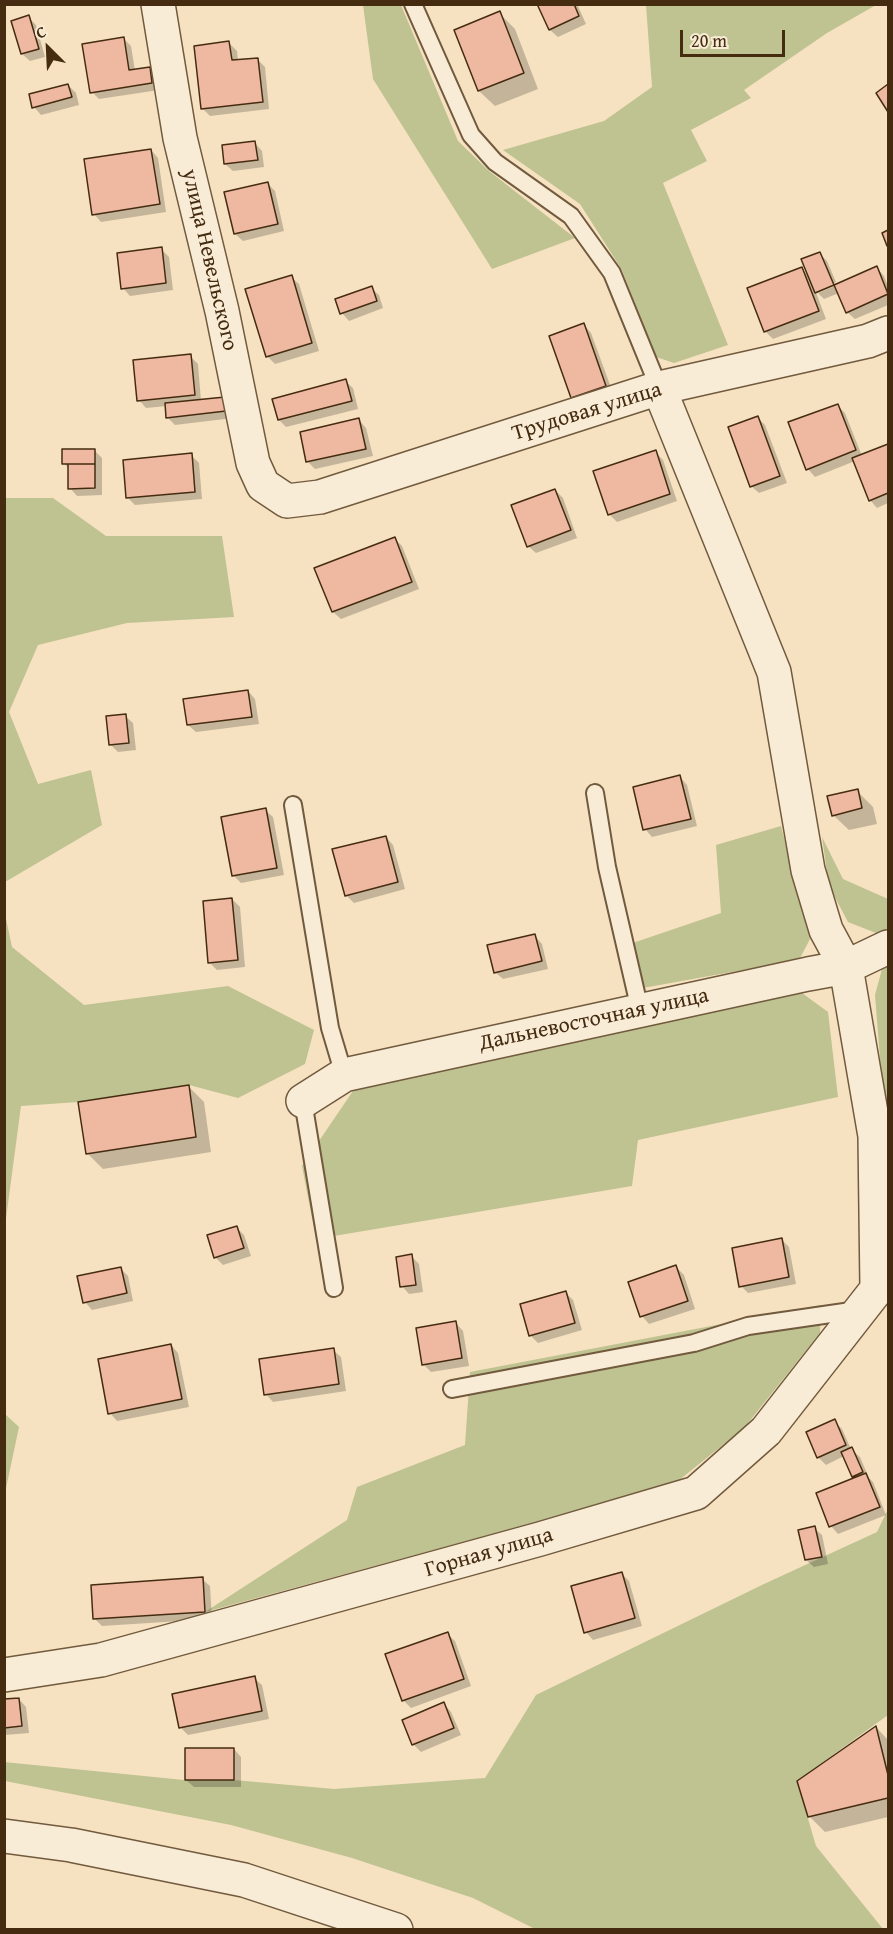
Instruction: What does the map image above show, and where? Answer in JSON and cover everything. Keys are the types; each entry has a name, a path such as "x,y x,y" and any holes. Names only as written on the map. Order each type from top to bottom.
{"street":[{"name":"улица Невельского","path":"158,4 180,138 222,310 253,463 263,486 287,501"},
{"name":"Трудовая улица","path":"287,501 320,496 659,388 868,341 888,333"},
{"path":"659,388 774,672 808,870 826,930 846,967 875,1136 876,1296"},
{"name":"Дальневосточная улица","path":"303,1101 344,1075 846,967 888,947"},
{"name":"Горная улица","path":"4,1675 101,1660 528,1543 696,1493 766,1431 876,1296"},
{"path":"4,1836 71,1845 244,1880 396,1929"}],"lane":[{"path":"413,4 471,135 495,162 571,216 612,273 659,388"},
{"path":"595,793 607,867 640,1010"},
{"path":"293,805 330,1028 344,1075"},
{"path":"303,1101 334,1288"},
{"path":"452,1389 694,1343 748,1326 876,1296"}],"green space":[{"path":"363,5 401,5 458,141 489,171 575,238 492,269 373,79"},
{"path":"646,5 876,5 827,33 744,90 751,98 691,130 707,161 663,183 728,345 674,363 656,357 622,270 580,204 503,150 604,121 652,87"},
{"path":"5,498 53,498 106,536 222,536 234,617 127,623 38,645 9,712 38,784 91,770 102,825 5,882"},
{"path":"781,826 810,939 799,960 626,991 618,948 721,913 716,845"},
{"path":"822,837 843,879 888,899 888,929 876,933 848,922 829,886"},
{"path":"5,914 12,947 84,1005 228,986 314,1030 305,1064 238,1098 189,1085 78,1102 21,1106 5,1226"},
{"path":"888,964 888,1108 884,1109 875,995 882,969"},
{"path":"802,993 828,1012 838,1097 638,1140 632,1186 316,1239 302,1166 355,1088"},
{"path":"821,1305 820,1333 744,1428 673,1485 205,1612 347,1520 357,1487 465,1445 470,1372"},
{"path":"5,1414 19,1427 5,1493"},
{"path":"888,1509 888,1715 797,1781 816,1846 883,1929 535,1929 473,1898 352,1858 231,1825 5,1781 4,1762 184,1780 234,1780 334,1789 485,1778 536,1695 764,1584 877,1532"}],"building":[{"path":"537,4 574,4 579,16 549,30"},
{"path":"500,11 524,73 478,91 454,30"},
{"path":"29,15 39,49 21,54 11,21"},
{"path":"124,37 129,70 150,67 152,83 90,93 82,44"},
{"path":"229,41 232,60 258,58 263,102 201,109 194,46"},
{"path":"68,84 72,97 32,108 29,94"},
{"path":"888,84 888,112 876,93"},
{"path":"255,141 258,160 224,164 222,145"},
{"path":"151,149 160,204 92,215 84,159"},
{"path":"268,182 278,224 234,234 224,192"},
{"path":"888,230 888,246 887,246 882,233"},
{"path":"162,247 166,283 121,289 117,253"},
{"path":"820,252 834,285 815,293 801,259"},
{"path":"877,266 888,294 846,313 834,285"},
{"path":"802,267 819,311 764,332 747,288"},
{"path":"292,275 312,343 266,357 245,289"},
{"path":"372,286 377,301 340,314 335,299"},
{"path":"584,323 606,386 571,398 549,336"},
{"path":"191,354 195,395 137,401 133,360"},
{"path":"346,379 352,401 278,420 272,399"},
{"path":"225,397 226,411 166,418 165,403"},
{"path":"838,404 856,450 806,470 788,422"},
{"path":"758,416 780,476 750,487 728,427"},
{"path":"359,418 366,449 306,462 300,432"},
{"path":"888,444 888,493 869,501 852,458"},
{"path":"62,449 95,449 95,464 62,464"},
{"path":"656,450 670,494 608,515 593,471"},
{"path":"192,453 195,492 126,498 123,460"},
{"path":"68,464 95,464 95,488 68,489"},
{"path":"555,489 571,530 527,547 511,505"},
{"path":"395,537 412,582 332,612 314,568"},
{"path":"248,690 252,717 187,725 183,699"},
{"path":"126,714 129,743 109,745 106,716"},
{"path":"680,775 691,819 643,830 633,787"},
{"path":"858,789 862,808 832,816 827,796"},
{"path":"266,808 277,868 232,876 221,817"},
{"path":"386,836 398,882 345,896 332,849"},
{"path":"232,898 238,960 208,963 203,901"},
{"path":"535,934 542,961 494,973 487,945"},
{"path":"189,1085 196,1137 86,1154 78,1102"},
{"path":"237,1226 244,1248 214,1258 207,1235"},
{"path":"782,1238 789,1277 739,1287 732,1248"},
{"path":"412,1254 416,1285 400,1287 396,1257"},
{"path":"676,1265 688,1301 640,1317 628,1282"},
{"path":"121,1267 127,1293 83,1303 77,1276"},
{"path":"566,1291 575,1323 529,1336 520,1304"},
{"path":"456,1321 462,1358 422,1365 416,1328"},
{"path":"171,1344 182,1399 108,1414 98,1359"},
{"path":"334,1348 339,1384 264,1395 259,1359"},
{"path":"835,1419 846,1445 817,1458 806,1432"},
{"path":"852,1447 863,1472 852,1477 841,1452"},
{"path":"866,1473 880,1507 829,1527 816,1493"},
{"path":"815,1526 822,1557 805,1560 798,1530"},
{"path":"622,1572 635,1618 584,1633 571,1586"},
{"path":"203,1577 205,1612 93,1619 91,1585"},
{"path":"448,1632 464,1679 402,1701 385,1654"},
{"path":"255,1676 262,1711 179,1728 172,1694"},
{"path":"19,1698 22,1726 4,1728 4,1699"},
{"path":"444,1702 454,1728 412,1745 402,1720"},
{"path":"876,1726 888,1775 888,1798 808,1817 797,1781"},
{"path":"185,1748 234,1748 234,1780 185,1780"}]}
